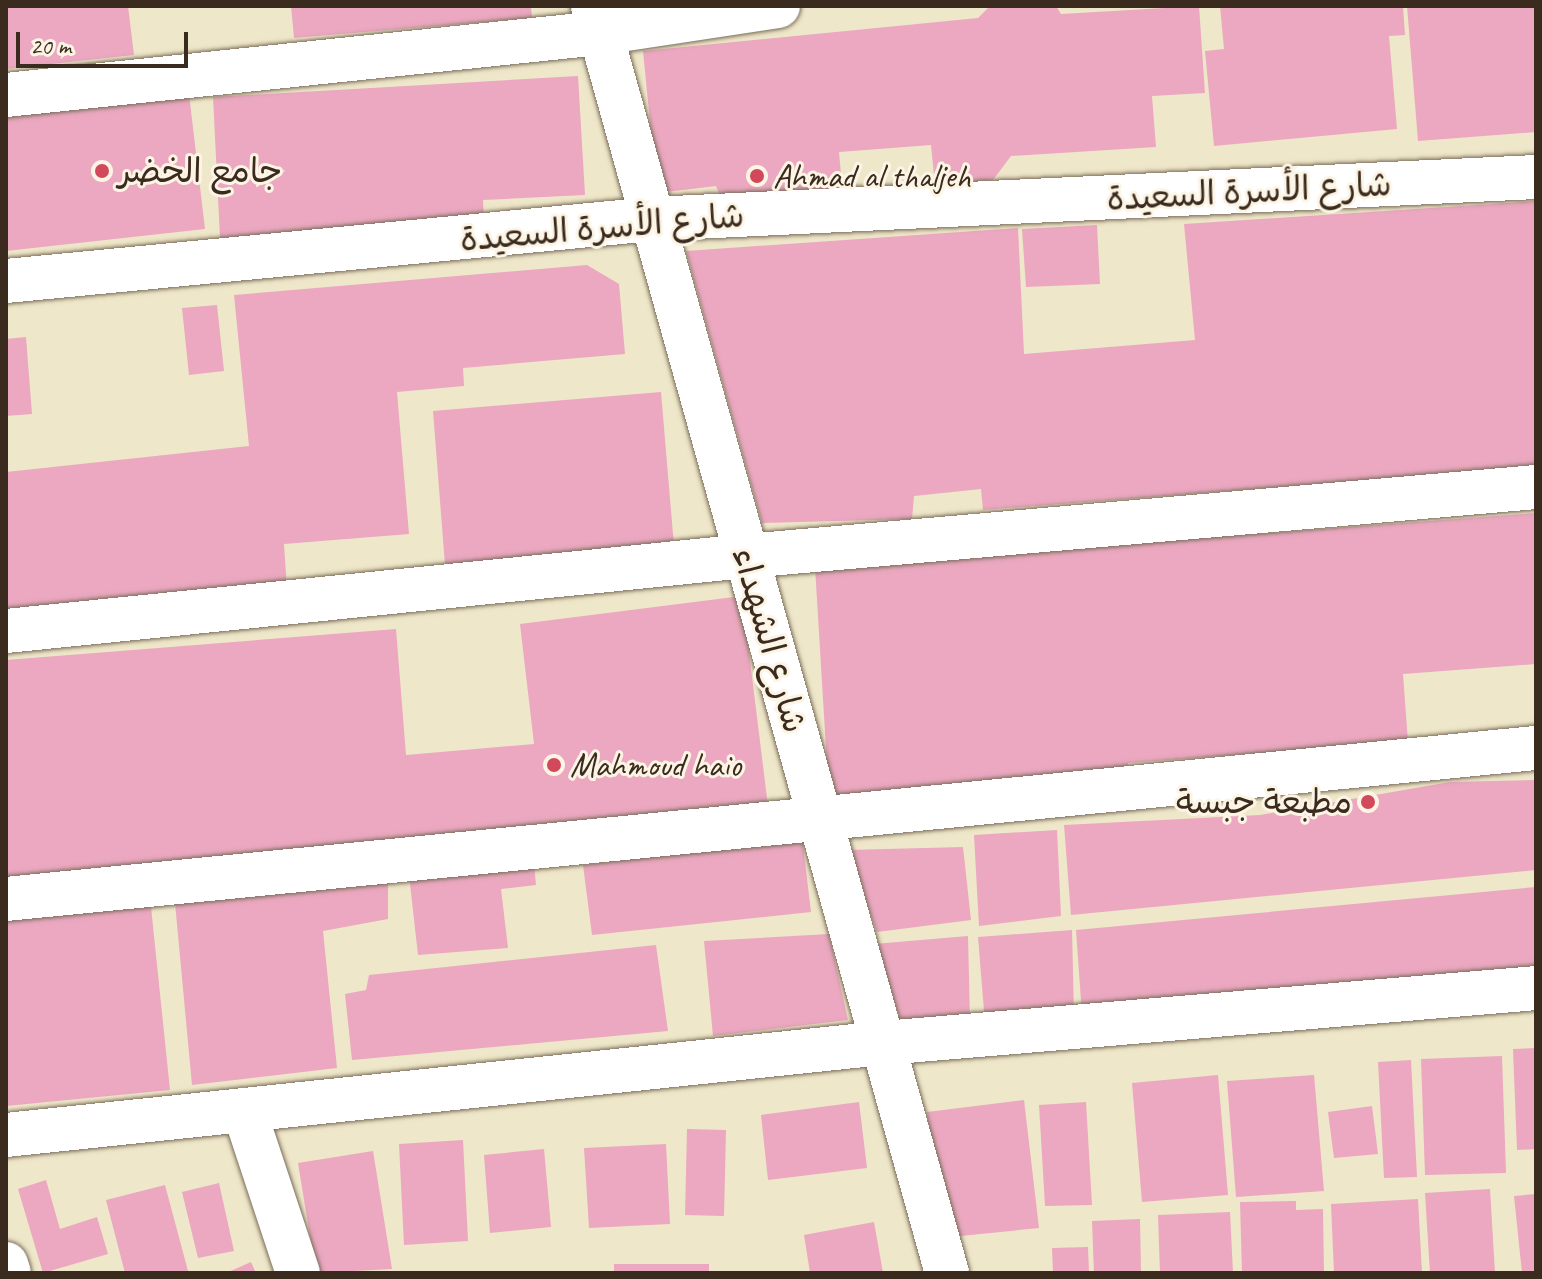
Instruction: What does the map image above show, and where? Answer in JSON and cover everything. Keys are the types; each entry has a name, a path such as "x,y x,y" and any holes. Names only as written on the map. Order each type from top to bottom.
{"street":[{"path":"6,95 596,19 778,6"},
{"name":"شارع الشهداء","path":"596,19 947,1273"},
{"name":"شارع الأسرة السعيدة","path":"6,281 652,219 1536,177"},
{"path":"6,631 746,556 1536,487"},
{"path":"6,899 1536,748"},
{"path":"6,1135 883,1043 1536,988"},
{"path":"244,1110 298,1273"},
{"path":"6,1264 9,1273"}],"building":[{"path":"6,6 128,6 134,55 6,69"},
{"path":"291,6 531,6 532,18 294,38"},
{"path":"990,6 1056,6 1061,14 1199,6 1205,93 1152,96 1156,147 1011,156 993,180 935,185 931,145 839,152 843,196 724,205 716,186 657,193 643,51 978,18"},
{"path":"1220,6 1403,6 1405,35 1389,36 1397,129 1214,146 1205,51 1224,49"},
{"path":"1407,6 1536,6 1536,132 1418,141"},
{"path":"578,76 585,195 483,200 484,223 220,238 213,97"},
{"name":"جامع الخضر","path":"189,94 205,229 6,251 6,114"},
{"path":"1536,201 1536,467 983,510 981,489 914,496 912,519 762,523 686,251 1018,228 1024,354 1195,340 1184,224"},
{"path":"1097,225 1100,284 1026,287 1022,229"},
{"path":"587,265 619,284 625,354 463,368 464,386 397,392 409,534 284,544 287,590 6,615 6,472 249,446 234,295"},
{"path":"217,305 224,371 189,375 182,308"},
{"path":"26,337 32,414 6,416 6,339"},
{"path":"661,392 674,546 445,565 433,411"},
{"path":"1536,513 1536,664 1403,674 1408,742 1128,763 1129,775 829,798 815,567"},
{"path":"742,596 768,806 6,882 6,660 396,629 406,755 534,744 520,624"},
{"path":"1536,780 1536,870 1071,915 1064,825 1260,815 1450,782"},
{"path":"1057,830 1061,916 979,926 974,835"},
{"path":"802,837 811,912 592,935 583,865"},
{"path":"963,847 971,920 877,932 847,850"},
{"path":"534,863 536,885 501,889 508,948 418,955 409,875"},
{"path":"388,879 388,919 323,931 337,1068 192,1085 175,903"},
{"path":"1536,887 1536,970 1082,1015 1076,930"},
{"path":"151,907 170,1090 6,1106 6,916"},
{"path":"1072,930 1074,1015 985,1023 978,937"},
{"path":"829,934 848,1020 713,1036 704,941"},
{"path":"968,936 970,1022 903,1027 874,944"},
{"path":"656,945 668,1031 352,1060 345,994 366,990 369,975"},
{"path":"1536,1048 1536,1149 1517,1150 1513,1049"},
{"path":"1502,1056 1506,1173 1425,1175 1421,1059"},
{"path":"1411,1060 1417,1177 1384,1178 1378,1062"},
{"path":"1218,1075 1228,1195 1142,1202 1132,1083"},
{"path":"1314,1075 1324,1191 1236,1197 1227,1081"},
{"path":"1024,1100 1039,1228 941,1238 927,1112"},
{"path":"859,1102 867,1168 768,1180 761,1115"},
{"path":"1086,1102 1092,1205 1045,1206 1039,1105"},
{"path":"1372,1106 1378,1154 1334,1158 1328,1112"},
{"path":"687,1129 726,1130 724,1216 685,1215"},
{"path":"463,1140 468,1241 404,1245 399,1144"},
{"path":"666,1144 670,1224 589,1228 584,1148"},
{"path":"544,1149 551,1227 490,1233 484,1155"},
{"path":"373,1151 392,1269 316,1273 298,1163"},
{"path":"46,1180 60,1229 97,1217 108,1254 43,1273 18,1189"},
{"path":"219,1183 234,1251 198,1258 182,1192"},
{"path":"165,1185 188,1271 125,1273 106,1200"},
{"path":"1490,1189 1495,1273 1430,1273 1425,1193"},
{"path":"1536,1194 1536,1273 1522,1273 1514,1196"},
{"path":"1418,1199 1422,1273 1334,1273 1331,1204"},
{"path":"1296,1201 1296,1210 1323,1209 1324,1273 1242,1273 1240,1202"},
{"path":"1230,1212 1233,1273 1160,1273 1158,1215"},
{"path":"1140,1219 1141,1273 1094,1273 1092,1221"},
{"path":"874,1222 883,1273 810,1273 804,1235"},
{"path":"1088,1247 1089,1273 1053,1273 1052,1248"},
{"path":"251,1262 256,1273 226,1273"},
{"path":"614,1264 709,1264 709,1273 614,1273"}],"place":[{"name":"جامع الخضر","path":"102,171"},
{"name":"Ahmad al thaljeh","path":"757,176"},
{"name":"Mahmoud haio","path":"554,765"},
{"name":"مطبعة جبسة","path":"1368,802"}]}
